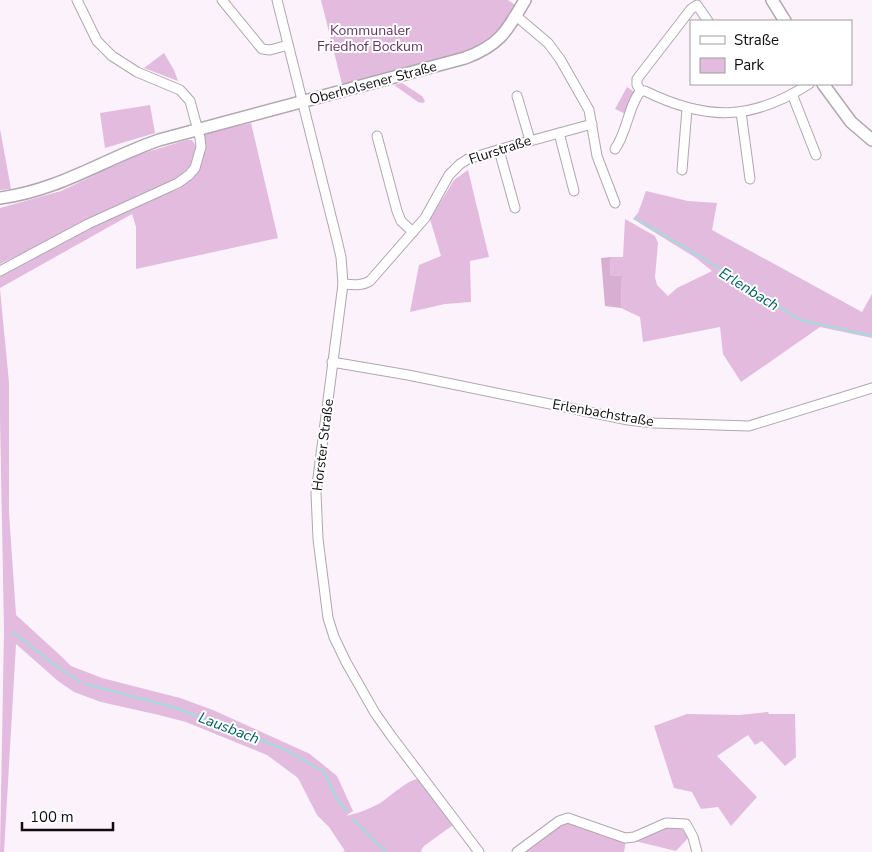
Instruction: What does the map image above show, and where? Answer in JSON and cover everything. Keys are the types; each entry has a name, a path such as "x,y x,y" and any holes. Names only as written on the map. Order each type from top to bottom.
{"main road":[{"name":"Oberholsener Straße","path":"2,199 52,186 136,148 198,128 458,61 487,49 499,38 525,0"},
{"path":"772,0 784,20"},
{"path":"824,85 846,116 872,140"}],"street":[{"path":"222,0 262,49 270,50 288,45"},
{"name":"Horster Straße","path":"277,0 341,257 343,284 316,492 322,576 331,628 346,662 381,721 479,852"},
{"path":"706,0 686,14 637,79 637,85 641,91 687,109 716,113 741,112 766,106 807,85"},
{"path":"0,271 88,224 178,183 195,168 201,147 193,109 187,96 180,90 137,72 112,56 97,41 81,2"},
{"path":"697,5 707,20"},
{"path":"515,15 542,37 560,59 589,110 598,156 615,203"},
{"path":"615,149 620,143 634,103 641,91"},
{"path":"792,94 816,155"},
{"path":"517,96 530,140"},
{"path":"682,170 687,109"},
{"path":"741,112 750,179"},
{"name":"Flurstraße","path":"343,284 365,284 370,281 426,218 450,175 460,164 530,140 592,124"},
{"path":"559,133 574,191"},
{"path":"377,136 397,212 401,221 413,232"},
{"path":"499,150 515,208"},
{"name":"Erlenbachstraße","path":"332,362 408,375 628,420 654,423 757,425 872,388"},
{"path":"517,852 564,818 573,819 625,838 634,837 666,823 686,824 693,837 697,852"}],"green space":[{"name":"Kommunaler Friedhof Bockum","path":"321,0 508,0 515,5 498,31 480,46 454,56 342,84"},
{"path":"164,53 174,70 178,81 144,68"},
{"path":"402,83 422,96 425,101 423,103 418,102 394,85"},
{"path":"627,87 636,93 628,115 615,109"},
{"path":"150,105 155,133 105,148 100,113"},
{"path":"251,123 278,238 136,269 136,227 132,214 0,288 0,276 128,208 179,189 192,178 198,169 205,133"},
{"path":"0,129 11,189 0,190"},
{"path":"192,140 196,146 185,175 0,264 0,208 61,191 137,155"},
{"path":"468,170 489,257 470,261 471,302 445,304 410,312 419,265 441,256 430,219 454,180"},
{"path":"646,191 688,201 717,203 712,230 862,312 872,294 872,338 820,327 741,382 723,354 720,327 643,342 640,317 621,308 622,276 610,275 611,257 623,257 625,219 655,236 658,243 655,277 657,285 668,296 677,288 712,271 696,258 633,219 638,213"},
{"path":"0,289 9,383 9,513 16,615 71,666 102,678 180,698 213,710 310,754 337,776 353,811 346,816 376,805 404,785 418,779 453,825 424,846 421,850 422,852 342,852 345,851 329,827 317,815 298,778 267,755 186,722 101,702 74,692 58,681 16,644 4,852 0,852 4,630 0,417"},
{"path":"768,712 769,714 795,714 796,757 785,766 762,741 755,745 748,735 717,756 757,797 731,826 718,807 701,809 692,792 674,788 654,726 687,714 739,715"},
{"path":"567,820 626,840 624,852 521,852"},
{"path":"672,825 683,830 689,837 676,851 635,841"}],"shaded area":[{"path":"611,257 610,275 622,276 621,308 605,306 601,258"}],"waterway":[{"name":"Erlenbach","path":"635,218 716,266 800,320 872,336"},
{"name":"Lausbach","path":"13,632 80,682"},
{"name":"Lausbach","path":"85,684 173,707 286,750 324,772 336,798 347,811"},
{"name":"Lausbach","path":"353,819 386,852"}]}
